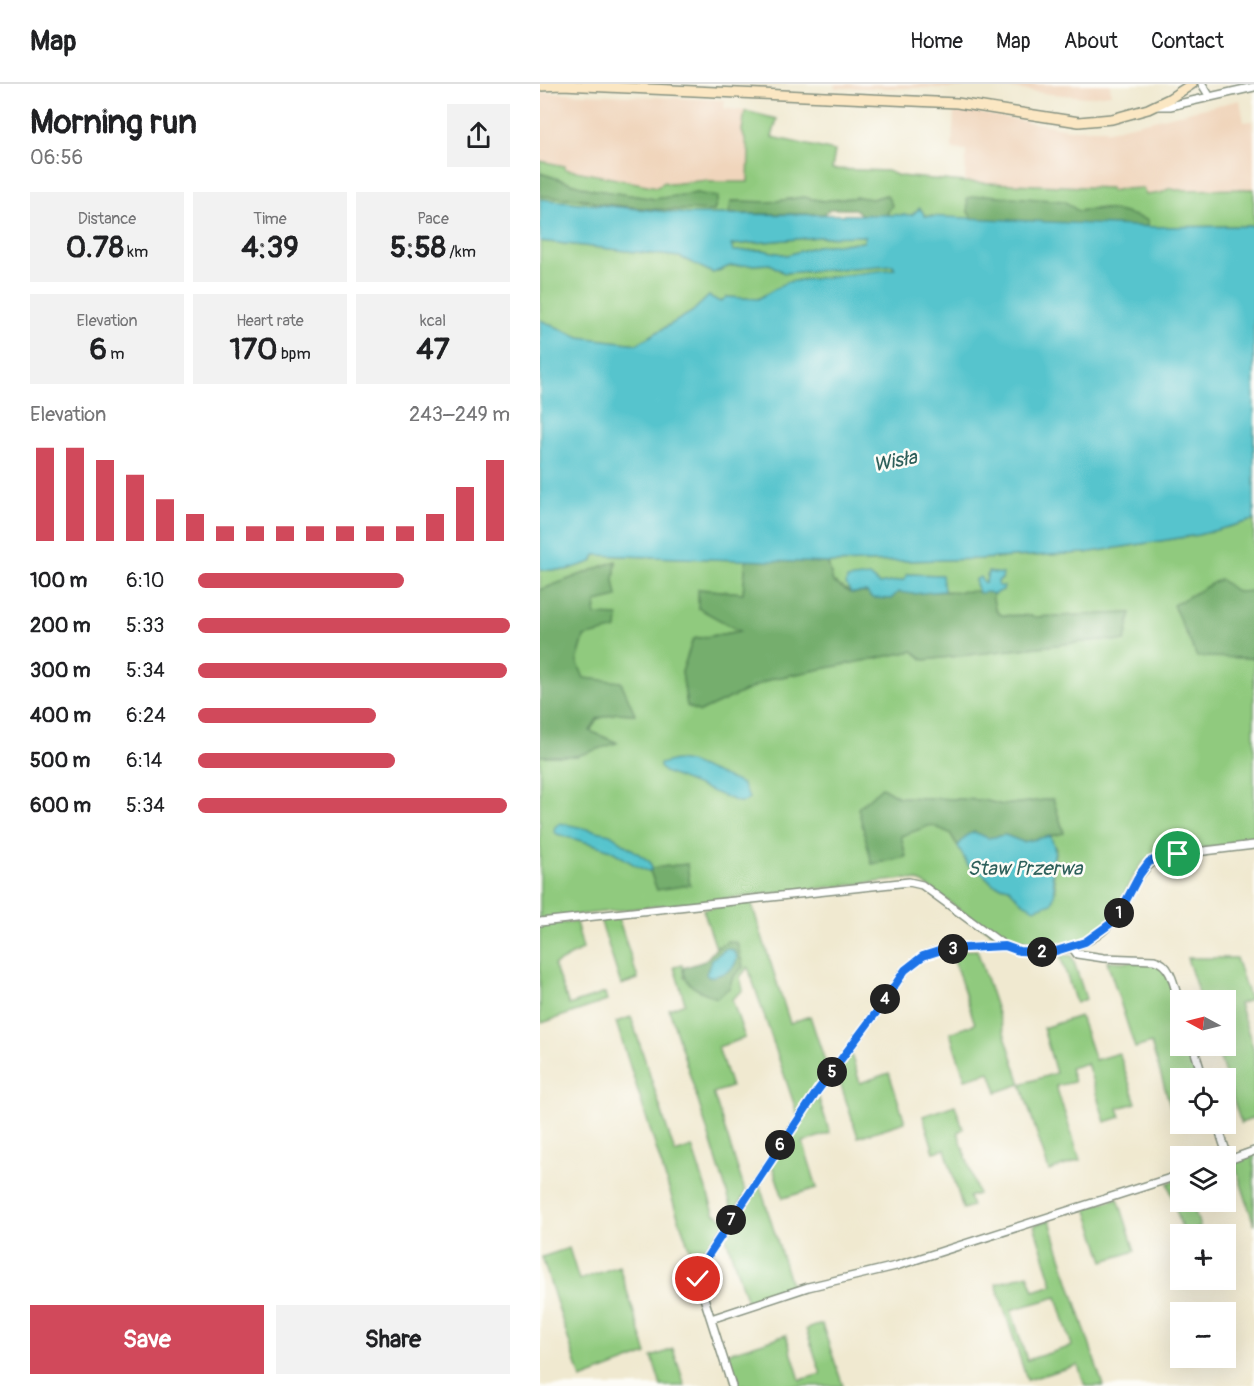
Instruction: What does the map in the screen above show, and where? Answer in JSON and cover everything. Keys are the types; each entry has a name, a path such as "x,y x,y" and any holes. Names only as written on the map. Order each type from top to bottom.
{"main road":[{"path":"540,86 560,85 957,103 1079,122 1112,119 1157,106 1192,84"}],"street":[{"path":"1202,84 1210,97"},
{"path":"1157,106 1170,106 1254,87"},
{"path":"540,922 909,882 922,885 1005,946 1019,951 1040,952 1072,947 1097,935 1120,912 1149,862 1163,856 1254,845"},
{"path":"732,1386 698,1279 699,1269 818,1090 905,970 923,956 945,949 1005,946"},
{"path":"1072,947 1077,954 1163,962 1169,970 1175,990"},
{"path":"1236,1157 1254,1151"},
{"path":"711,1319 808,1287 896,1266 1170,1178"}],"shaded area":[{"path":"834,84 964,84 964,88 835,88"},
{"path":"976,84 1110,84 1111,94 1087,97"},
{"path":"540,92 725,100 724,108 745,111 742,131 749,152 748,182 709,182 707,180 670,184 664,182 657,187 565,169 565,166 540,161"},
{"path":"1240,100 1244,122 1252,121 1254,189 1170,189 1146,196 1121,190 1111,192 1110,188 965,182 966,150 952,149 954,111 968,111 1068,129 1106,129 1106,131"}],"green space":[{"path":"745,111 777,119 772,137 835,151 832,169 887,171 899,176 965,182 1110,188 1111,191 1143,188 1146,195 1161,193 1170,188 1175,190 1254,189 1254,226 1147,227 1148,222 1102,208 1078,211 1064,201 1046,200 968,212 973,219 925,216 920,208 912,215 886,215 892,205 886,195 872,199 859,197 823,201 803,197 770,202 732,201 729,214 687,214 540,199 540,196 555,196 651,209 714,211 717,202 697,193 655,199 590,189 540,173 540,161 565,166 565,169 657,187 664,182 670,184 708,180 709,182 748,182 749,152 742,131"},
{"path":"540,173 590,189 655,199 697,193 718,197 714,211 651,209 596,203 586,199 540,196"},
{"path":"887,195 892,205 886,215 862,215 855,209 830,209 824,214 729,214 731,201 770,202 803,197 823,201 859,197 872,199"},
{"path":"985,195 1064,201 1078,211 1113,210 1148,222 1147,227 973,219 968,212 967,198"},
{"path":"865,235 864,242 818,246 787,255 763,250 733,251 731,245 818,237"},
{"path":"540,241 680,257 713,273 730,266 770,264 784,273 893,265 895,270 787,282 758,299 727,297 720,303 709,296 692,312 637,344 579,337 540,320"},
{"path":"1254,520 1254,591 1237,593 1197,656 1254,658 1254,842 1161,853 1148,858 1138,869 1117,908 1104,925 1079,941 1051,948 1036,949 1007,944 923,883 905,879 540,919 540,756 577,756 616,742 590,731 597,719 617,713 634,714 583,678 577,661 584,637 595,615 596,602 617,597 614,580 616,562 540,590 540,570 566,570 592,562 595,555 746,560 743,593 699,589 741,631 693,639 682,672 687,706 700,712 771,679 913,651 924,660 1099,640 1125,641 1130,613 1034,617 1000,614 996,611 993,594 1003,590 998,586 998,581 1002,579 988,572 984,583 975,580 979,593 944,591 941,575 907,574 904,580 879,584 846,584 851,593 833,582 828,563 979,559 1085,553 1198,535","holes":["882,788 899,797 983,800 1003,805 1053,799 1064,833 1050,836 1056,849 1052,870 1056,890 1022,902 1009,888 993,884 983,874 968,865 950,833 931,825 901,836 906,857 872,864","557,834 610,834 650,862 652,868 687,864 657,890 650,871 640,868 608,849"]},
{"path":"746,560 828,563 833,582 850,593 988,591 993,594 996,611 1005,616 1131,613 1125,641 1099,640 924,660 913,651 771,679 700,712 687,706 682,672 693,639 740,631 698,608 698,589 743,593"},
{"path":"616,561 614,580 617,597 596,602 595,615 618,616 617,629 584,637 577,661 584,678 621,682 635,714 617,713 597,719 590,731 617,743 577,756 540,756 540,590"},
{"path":"1220,579 1237,592 1254,591 1254,658 1197,657 1173,605"},
{"path":"882,787 899,797 983,800 1003,805 1053,799 1064,833 1023,842 1005,835 988,838 974,832 967,835 958,846 950,833 931,825 901,836 906,857 872,864 858,808"},
{"path":"687,864 690,885 657,890 650,871 652,868"},
{"path":"751,902 790,1023 810,1016 829,1073 798,1116 748,967 740,977 743,990 732,999 745,1038 718,1047 731,1087 713,1093 746,1194 733,1212 669,1009 685,1003 674,967 682,965 684,977 729,988 733,977 743,967 737,943 728,941 716,948 703,909"},
{"path":"618,917 638,979 621,985 600,919"},
{"path":"576,922 583,949 554,965 569,1005 605,993 607,1001 542,1023 540,1017 540,925"},
{"path":"728,941 737,943 743,967 733,977 729,988 717,998 690,984 684,975 683,968 705,961 716,948"},
{"path":"977,950 1021,1084 997,1092 990,1072 965,1079 950,1033 975,1024 951,951"},
{"path":"1060,955 1072,956 1086,999 1076,1003"},
{"path":"1187,958 1236,958 1250,1000 1239,1004 1254,1050 1254,1118 1241,1123 1236,1108 1236,1068 1223,1068 1219,1056 1236,1056 1236,990 1198,990"},
{"path":"1107,961 1157,963 1166,970 1172,990 1170,990 1170,1056 1193,1056 1197,1068 1170,1068 1170,1105 1151,1043 1135,1048"},
{"path":"1080,1016 1095,1060 1119,1053 1136,1103 1118,1108 1121,1117 1105,1122 1087,1063 1070,1068 1074,1082 1056,1086 1080,1160 1049,1171 1021,1084 1056,1073 1043,1028"},
{"path":"631,1017 675,1153 692,1147 714,1213 728,1222 697,1270 616,1022"},
{"path":"850,1051 860,1083 889,1073 905,1122 858,1137 836,1070"},
{"path":"818,1096 830,1133 803,1142 817,1188 783,1198 771,1162"},
{"path":"955,1105 963,1129 958,1132 978,1194 969,1197 972,1206 963,1209 945,1149 934,1152 923,1116"},
{"path":"1254,1154 1254,1225 1236,1167 1236,1160"},
{"path":"759,1183 792,1288 747,1302 726,1237"},
{"path":"1118,1198 1135,1251 1104,1261 1086,1208"},
{"path":"1177,1212 1195,1212 1199,1224 1181,1224"},
{"path":"1050,1220 1103,1386 1085,1386 1078,1365 1027,1380 996,1284 1028,1274 1034,1291 1053,1285 1034,1225","holes":["1057,1297 1072,1346 1027,1360 1011,1310"]},
{"path":"569,1248 579,1280 619,1266 647,1354 581,1379 542,1257"},
{"path":"822,1324 843,1386 735,1386 725,1354 786,1335 800,1380 821,1374 806,1329"},
{"path":"673,1349 685,1386 661,1386 652,1357"}],"water":[{"name":"Wisła","path":"540,199 688,214 912,215 920,208 925,216 1154,227 1254,226 1254,520 1198,535 1085,553 979,559 828,563 595,555 592,562 566,570 540,570 540,320 579,337 637,344 692,312 709,296 720,302 727,297 758,299 787,282 895,269 893,265 784,273 770,264 730,266 713,273 680,257 540,241","holes":["865,236 864,242 817,246 787,255 763,250 733,251 731,245 818,237"]},
{"path":"988,572 1003,574 1002,579 998,581 998,586 1004,586 1003,590 993,594 979,593 975,580 980,577 984,583 986,582"},
{"path":"907,574 942,575 944,591 913,594 898,592 891,599 872,598 866,592 851,593 846,584 847,579 869,576 879,584 904,580"},
{"path":"675,760 689,762 742,784 749,798 744,802 738,802 664,772 660,767 660,764"},
{"path":"560,823 610,834 650,862 652,868 650,871 645,870 608,849 557,834 554,831 555,827"},
{"name":"Staw Przerwa","path":"974,832 988,838 1005,835 1023,842 1050,836 1055,851 1052,875 1055,892 1052,903 1034,909 1022,902 1009,888 993,884 983,874 968,865 958,846 967,835"},
{"path":"726,949 733,950 737,956 734,965 724,973 708,977 706,974 712,959"}],"route":[{"path":"698,1279 699,1269 778,1148 905,970 923,956 945,949 1005,946 1019,951 1040,952 1056,951 1085,942 1110,924 1120,912 1149,862 1163,856 1178,854"}]}
